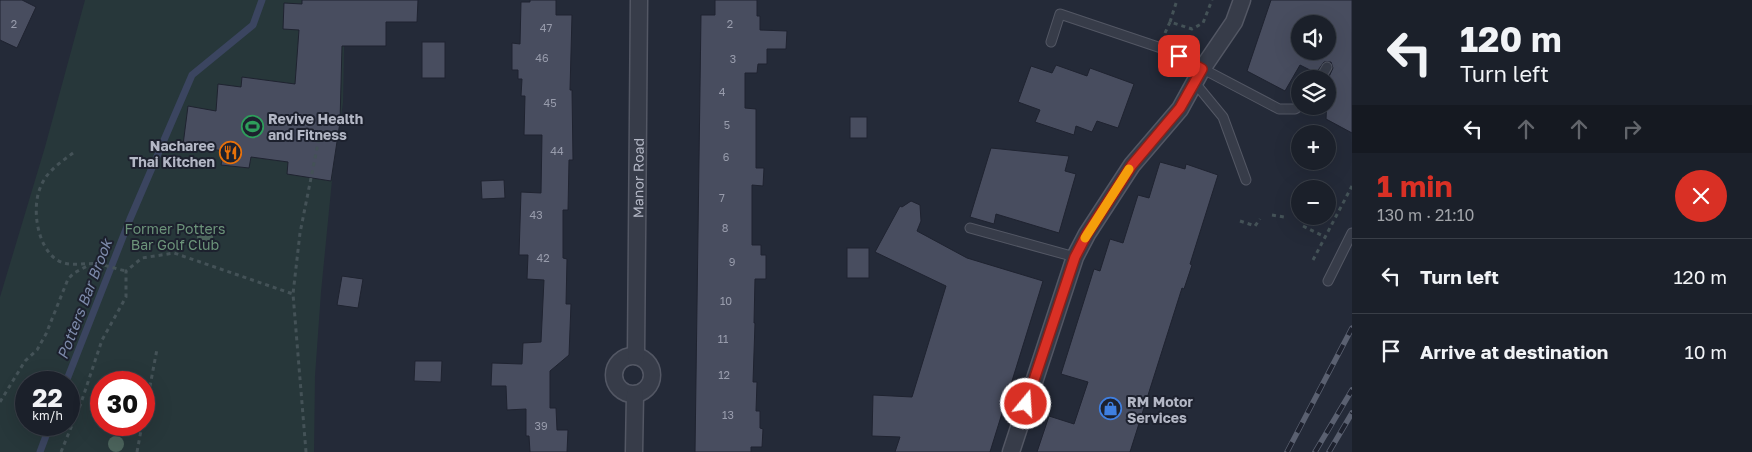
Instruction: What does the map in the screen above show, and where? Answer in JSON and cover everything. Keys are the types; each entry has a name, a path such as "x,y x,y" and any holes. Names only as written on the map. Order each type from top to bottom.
{"street":[{"name":"Manor Road","path":"636,356 639,0"},
{"path":"1011,452 1075,257 1087,234 1132,165 1180,108 1234,22 1242,0"},
{"path":"636,356 650,366 652,378 646,389 635,394 622,392 617,387 613,375 614,368 623,358 636,356"},
{"path":"634,452 635,394"}],"lane":[{"path":"1051,42 1060,14 1160,48 1199,76 1280,109 1291,109"},
{"path":"1199,76 1223,117 1246,180"},
{"path":"970,228 1075,257"},
{"path":"1328,281 1352,233"}],"path":[{"path":"1160,48 1177,0"},
{"path":"1170,22 1192,29 1203,23 1212,0"},
{"path":"306,452 293,294 300,233 319,138"},
{"path":"73,153 50,170 40,186 36,224 46,249 58,261 76,265 98,264 126,271"},
{"path":"1313,260 1352,186"},
{"path":"1272,215 1284,217"},
{"path":"1240,221 1254,226 1260,220"},
{"path":"1303,226 1324,237"},
{"path":"126,271 142,258 174,253 293,294"},
{"path":"0,402 25,361 37,350 46,334 68,279 89,264"},
{"path":"61,452 81,404 102,340 126,298 126,271"},
{"path":"153,371 157,349"},
{"path":"137,452 140,436"}],"green space":[{"name":"Former Potters Bar Golf Club","path":"85,0 345,0 343,103 333,170 321,292 315,376 314,452 0,452 0,297 45,147"}],"building":[{"path":"0,0 22,0 36,7 17,48 0,40"},
{"path":"302,0 418,0 417,22 386,22 386,46 342,46 340,122 331,181 287,174 288,162 251,157 249,168 221,165 224,151 183,145 188,106 216,111 218,84 241,87 242,77 295,84 299,30 283,29 284,3 302,4"},
{"path":"530,0 556,0 556,15 572,15 570,90 572,90 573,160 569,160 568,210 563,210 563,258 567,259 566,304 571,304 569,355 550,371 550,408 556,408 557,430 568,430 567,452 530,452 529,436 526,436 526,409 507,410 506,386 491,386 492,363 522,364 523,343 541,342 544,280 527,279 528,255 519,255 521,192 541,193 542,135 524,135 525,96 521,96 522,79 518,79 518,70 512,70 512,43 520,44 521,2 530,2"},
{"path":"715,0 757,0 757,16 760,16 760,30 787,31 786,49 767,49 767,64 758,64 757,73 745,73 745,108 756,109 756,168 764,168 763,186 752,185 752,245 761,245 761,255 766,255 766,279 755,279 754,323 753,382 757,382 756,411 760,411 760,428 763,429 762,447 751,447 751,452 695,452 701,15 715,15"},
{"path":"1271,0 1352,0 1352,133 1326,119 1326,115 1336,115 1336,70 1332,70 1331,62 1324,62 1318,70 1310,70 1300,65 1297,70 1291,70 1291,81 1285,91 1247,71"},
{"path":"422,42 445,42 445,78 422,78"},
{"path":"1056,65 1087,76 1090,68 1134,84 1118,128 1097,121 1092,132 1076,126 1074,135 1035,122 1040,110 1018,102 1031,66 1052,73"},
{"path":"850,117 867,117 867,138 850,138"},
{"path":"991,148 1069,156 1065,171 1076,174 1059,233 996,214 994,224 970,217"},
{"path":"1160,162 1185,169 1186,164 1218,175 1190,264 1192,265 1184,289 1182,288 1130,452 1037,452 1049,416 1074,424 1088,382 1061,374 1094,269 1100,271 1110,239 1123,243 1138,195 1149,198"},
{"path":"504,180 505,198 482,199 481,181"},
{"path":"911,201 920,205 921,221 917,231 967,258 1043,281 990,452 895,452 900,437 872,436 873,395 912,397 946,286 875,252 900,206 902,207"},
{"path":"847,248 869,248 869,278 847,278"},
{"path":"342,276 363,279 358,308 337,305"},
{"path":"415,361 442,361 441,382 414,381"}],"waterway":[{"name":"Potters Bar Brook","path":"70,371 130,219 192,75 253,25 262,0"},
{"name":"Potters Bar Brook","path":"40,452 46,436"}],"railway":[{"path":"1287,452 1352,328"},
{"path":"1315,452 1352,390"},
{"path":"1329,452 1352,413"}],"slow traffic":[{"path":"1085,238 1129,169"}],"place":[{"name":"Revive Health and Fitness","path":"252,126"},
{"name":"Nacharee Thai Kitchen","path":"231,153"},
{"name":"RM Motor Services","path":"1111,409"}],"route":[{"path":"1026,404 1075,257 1087,234 1132,165 1180,108 1202,69 1179,56"}]}
